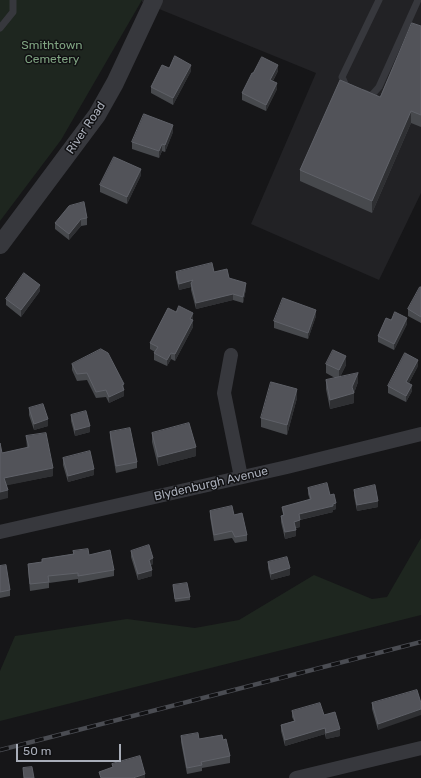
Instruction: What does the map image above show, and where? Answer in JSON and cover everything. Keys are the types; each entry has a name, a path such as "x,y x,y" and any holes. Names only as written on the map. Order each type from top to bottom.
{"street":[{"name":"River Road","path":"0,245 97,114 114,83 154,0"},
{"path":"231,355 224,393 241,477"},
{"name":"Blydenburgh Avenue","path":"0,532 421,434"},
{"path":"296,778 421,748"}],"lane":[{"path":"0,28 13,12 13,0"},
{"path":"379,0 342,76 346,86 371,96 379,87 418,0"}],"shaded area":[{"path":"142,0 421,0 421,193 379,280 251,224 316,73 142,2"}],"green space":[{"name":"Smithtown Cemetery","path":"0,0 142,0 61,140 0,221"},
{"path":"421,538 421,615 0,721 0,671 15,636 127,619 195,628 239,620 314,575 372,599 387,597"}],"building":[{"path":"412,23 421,26 421,115 411,111 372,201 300,170 340,80 380,97"},
{"path":"175,56 191,65 173,98 151,87 162,65 169,68"},
{"path":"262,57 278,65 270,80 277,83 266,105 242,93"},
{"path":"144,114 173,125 165,145 162,144 159,151 132,142"},
{"path":"114,157 141,169 127,197 100,185"},
{"path":"84,202 87,218 81,219 69,234 55,223 69,206"},
{"path":"212,263 214,272 227,269 229,278 246,283 243,297 233,294 196,303 191,283 193,280 179,284 176,272"},
{"path":"24,273 40,285 21,310 6,299"},
{"path":"421,287 421,317 408,309"},
{"path":"283,298 316,310 308,333 274,321"},
{"path":"179,306 193,313 190,319 193,320 175,354 171,353 167,360 154,353 158,347 150,343 168,308 176,312"},
{"path":"395,312 407,318 394,344 378,336 386,318 391,320"},
{"path":"101,349 108,353 124,384 122,385 124,390 109,397 106,390 96,392 87,373 77,374 72,364"},
{"path":"333,350 346,356 339,370 326,364"},
{"path":"405,353 418,360 406,382 412,385 406,396 388,386"},
{"path":"358,373 352,387 354,393 330,400 326,380"},
{"path":"271,382 297,389 287,425 261,418"},
{"path":"43,404 48,419 34,424 29,408"},
{"path":"86,411 90,426 75,430 71,415"},
{"path":"189,423 196,447 158,457 152,433"},
{"path":"130,428 137,462 116,466 110,432"},
{"path":"46,433 53,468 4,478 8,490 0,492 0,443 2,453 29,447 26,436"},
{"path":"90,451 94,469 68,476 63,458"},
{"path":"327,483 330,495 334,494 336,503 333,504 333,506 299,514 300,520 294,522 296,530 285,532 281,516 284,515 282,507 311,499 308,488"},
{"path":"375,485 378,501 357,505 354,490"},
{"path":"232,506 234,515 242,513 247,535 235,537 232,531 214,535 210,511"},
{"path":"149,545 153,558 149,560 152,570 138,574 131,551"},
{"path":"88,549 89,555 110,550 114,570 78,576 78,573 48,576 49,582 30,584 28,564 42,562 42,559 74,554 73,551"},
{"path":"287,557 290,568 271,574 268,562"},
{"path":"6,565 10,590 0,592 0,566"},
{"path":"187,583 190,597 175,599 173,585"},
{"path":"417,690 421,703 421,709 378,724 372,703"},
{"path":"320,703 324,715 335,712 340,729 326,733 325,728 285,740 281,725 295,721 292,711"},
{"path":"198,733 199,739 222,735 223,740 226,739 230,756 201,762 202,765 187,768 181,736"},
{"path":"140,756 145,774 133,778 101,778 99,772 113,767 112,764"},
{"path":"32,767 34,778 24,778 23,768"}],"railway":[{"path":"0,750 421,642"}]}
